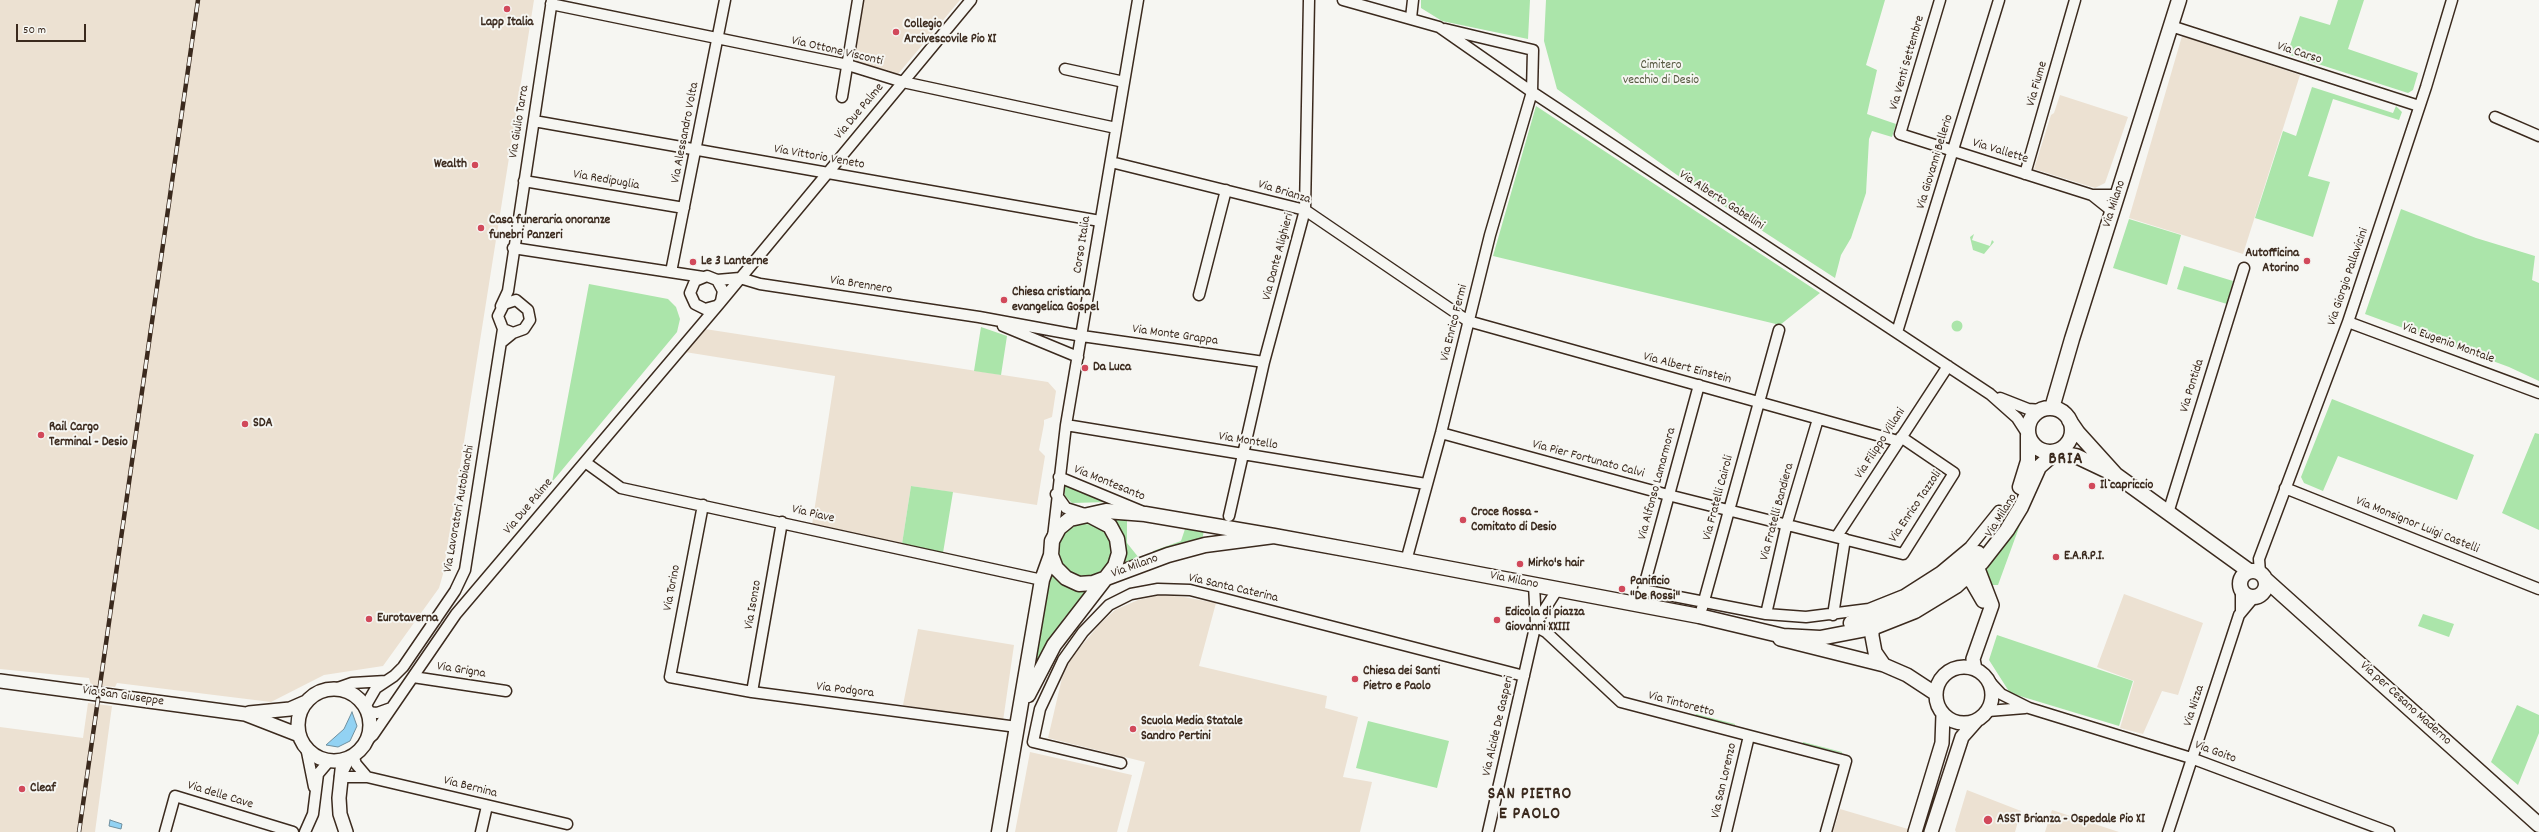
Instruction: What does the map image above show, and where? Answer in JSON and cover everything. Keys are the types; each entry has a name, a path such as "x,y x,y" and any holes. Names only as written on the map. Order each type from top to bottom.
{"main road":[{"name":"Via Milano","path":"2047,409 2118,194 2179,0"},
{"path":"2047,409 2061,411 2069,420 2072,429 2070,439 2065,446 2056,452 2045,452 2037,449 2031,443 2028,435 2030,420 2047,409"},
{"name":"Via per Cesano Maderno","path":"2069,420 2078,433 2116,475"},
{"name":"Via Milano","path":"1753,627 1825,628 1863,621 1907,604 1944,582 1979,553 2010,509 2026,471 2029,451 2028,435"},
{"name":"Via Milano","path":"1089,515 1106,512 1149,514 1699,616 1753,627 1783,636 1820,638 1872,628 1915,611 1966,578 2016,515 2039,467 2056,452"},
{"name":"Via per Cesano Maderno","path":"2056,452 2076,456 2116,475 2217,549 2258,571 2517,804 2539,826"},
{"path":"1089,515 1110,526 1117,539 1119,553 1115,566 1106,578 1093,584 1079,584 1066,578 1056,568 1051,555 1052,541 1059,528 1070,519 1089,515"},
{"name":"Via Milano","path":"1021,712 1054,645 1106,578 1168,555 1205,545 1274,536"},
{"name":"Via per Cesano Maderno","path":"2217,549 2230,563 2240,586"},
{"name":"Via Milano","path":"999,832 1017,727 1021,712 1042,580 1051,555"},
{"path":"2258,571 2266,587 2257,596 2246,595 2240,586 2243,575 2258,571"},
{"name":"Via per Cesano Maderno","path":"2257,596 2293,604"},
{"name":"Via per Cesano Maderno","path":"2517,804 2539,811"}],"street":[{"name":"Via Alessandro Volta","path":"676,273 684,208 725,0"},
{"path":"842,96 858,0"},
{"name":"Via Due Palme","path":"366,741 373,735 456,614 719,304 971,0"},
{"name":"Corso Italia","path":"1052,541 1056,494 1066,425 1138,0"},
{"name":"Via Dante Alighieri","path":"1229,516 1264,362 1305,210 1310,0"},
{"name":"Via Alberto Gabellini","path":"1343,0 1439,27 1533,50"},
{"path":"1411,18 1412,0"},
{"name":"Via Venti Settembre","path":"1900,134 1940,0"},
{"name":"Via Giovanni Bellerio","path":"1897,332 1999,0"},
{"name":"Via Fiume","path":"2025,174 2075,0"},
{"name":"Via Giorgio Pallavicini","path":"2258,571 2285,488 2348,322 2452,0"},
{"name":"Via Ottone Visconti","path":"551,2 718,40 848,66 903,82 1116,128"},
{"name":"Via Giulio Tarra","path":"513,248 534,121 551,2"},
{"name":"Via Carso","path":"2171,26 2419,106"},
{"name":"Via Alberto Gabellini","path":"1439,27 1532,92 1990,394 2017,418 2028,435"},
{"name":"Via Enrico Fermi","path":"1406,561 1441,433 1490,235 1532,92 1533,50"},
{"path":"1065,69 1124,82"},
{"path":"2495,117 2539,136"},
{"name":"Via Vittorio Veneto","path":"534,121 1100,221"},
{"name":"Via Vallette","path":"1900,134 2092,195 2118,194"},
{"name":"Via Brianza","path":"1111,162 1305,210 1468,321"},
{"name":"Via Redipuglia","path":"524,181 684,208"},
{"path":"1199,295 1226,190"},
{"name":"Via Vallette","path":"2092,195 2112,211"},
{"path":"514,333 503,329 498,316 506,299 513,248 703,276 717,280 740,278"},
{"name":"Via Pontida","path":"2168,512 2244,268"},
{"path":"676,273 690,290 692,299 699,307 700,317 696,330"},
{"path":"690,290 695,281 703,276"},
{"name":"Via Brennero","path":"740,278 760,284 979,317 1082,336"},
{"path":"699,307 708,309 719,304 723,291 717,280"},
{"path":"502,342 514,333 524,329 530,320 528,310 521,302 506,299"},
{"name":"Via Brennero","path":"979,317 1078,357"},
{"name":"Via Albert Einstein","path":"1468,321 1759,402 1900,439"},
{"name":"Via Eugenio Montale","path":"2348,322 2539,393"},
{"name":"Via Lavoratori Autobianchi","path":"366,709 376,688 394,676 409,658 455,592 465,570 503,329"},
{"name":"Via Fratelli Cairoli","path":"1699,616 1779,330"},
{"name":"Via Monte Grappa","path":"1082,336 1264,362"},
{"name":"Via Filippo Villani","path":"1833,615 1841,538 1900,439 1948,366"},
{"name":"Via Alfonso Lamarmora","path":"1699,385 1643,590 1704,602"},
{"name":"Via Alberto Gabellini","path":"1990,394 2022,408 2047,409"},
{"name":"Via Fratelli Bandiera","path":"1766,614 1787,523 1818,418"},
{"name":"Via Montello","path":"1066,425 1426,484"},
{"name":"Via Pier Fortunato Calvi","path":"1441,433 1668,495 1787,523 1841,538"},
{"name":"Via Enrico Tazzoli","path":"1841,538 1903,554 1954,473 1900,439"},
{"name":"Via Piave","path":"585,462 621,488 1042,580"},
{"name":"Via Montesanto","path":"1059,477 1149,514"},
{"name":"Via Monsignor Luigi Castelli","path":"2285,488 2539,589"},
{"path":"1056,494 1066,508 1089,515"},
{"name":"Via Torino","path":"670,677 702,505"},
{"path":"1704,602 1766,614 1806,617 1833,615 1869,609 1904,595 1940,572 1970,547 1999,511"},
{"name":"Via Isonzo","path":"752,692 782,522"},
{"path":"1931,832 1962,737 1977,720 1988,711 1992,696 1988,681 1975,669 1973,659 1992,605 1977,566"},
{"path":"1966,578 1972,582 1982,596 1987,618"},
{"name":"Via Milano","path":"1944,582 1966,578"},
{"path":"1534,585 1535,625"},
{"name":"Via Nizza","path":"2168,832 2191,758 2241,611 2240,586"},
{"name":"Via Santa Caterina","path":"1121,763 1033,742 1040,709 1063,660 1083,632 1109,605 1131,594 1158,589 1190,590 1524,676"},
{"path":"1535,625 1557,590"},
{"name":"Via Nizza","path":"2241,611 2257,596"},
{"name":"Via Milano","path":"1872,628 1884,613"},
{"name":"Via Alcide De Gasperi","path":"1488,832 1535,625"},
{"name":"Via Tintoretto","path":"1535,625 1546,632 1621,702 1846,761 1826,832"},
{"name":"Via Milano","path":"1753,627 1768,635 1790,642 1884,665 1907,675 1936,694"},
{"path":"1872,628 1875,652 1884,665"},
{"path":"1975,669 1957,668 1949,672 1938,685 1936,694 1939,708 1943,714 1959,723 1977,720"},
{"name":"Via Grigna","path":"413,677 506,691"},
{"name":"Via Podgora","path":"670,677 752,692 1017,727"},
{"name":"Via San Giuseppe","path":"0,681 245,714 290,710 306,702"},
{"path":"351,757 330,761 320,758 306,748 299,735 298,720 306,702 322,691 335,689 352,683 386,681"},
{"name":"Via Goito","path":"1988,681 2001,694 2029,708 2191,758 2389,832"},
{"path":"335,689 352,694 366,709 377,713 391,708"},
{"name":"Via Goito","path":"1988,711 2029,708"},
{"path":"346,832 339,807 340,781 351,757 366,741 370,725 366,709"},
{"name":"Via San Giuseppe","path":"245,714 299,735"},
{"path":"1916,832 1942,743 1943,714"},
{"name":"Via San Lorenzo","path":"1726,832 1749,736"},
{"path":"306,748 306,758 316,793"},
{"path":"351,757 367,777"},
{"path":"330,761 340,781"},
{"path":"305,832 313,814 318,774 330,761"},
{"name":"Via Bernina","path":"340,781 367,777 566,824"},
{"name":"Via delle Cave","path":"165,832 175,796 293,832"},
{"path":"482,832 487,806"},
{"name":"Via per Cesano Maderno","path":"2537,832 2539,826"}],"shaded area":[{"path":"0,0 534,0 443,574 439,588 383,666 324,675 271,702 117,683 115,687 91,685 89,678 0,669"},
{"name":"Collegio Arcivescovile Pio XI","path":"863,0 960,0 898,74 853,64"},
{"path":"2182,36 2300,75 2243,254 2129,218"},
{"path":"2060,95 2128,117 2105,183 2095,188 2034,169 2051,115 2054,113"},
{"path":"705,329 1048,382 1056,391 1052,417 1044,420 1039,450 1045,456 1037,505 911,486 902,544 812,525 835,376 685,352"},
{"path":"2124,594 2203,623 2178,695 2162,691 2143,734 2120,728 2134,681 2097,667"},
{"path":"1161,595 1184,597 1216,603 1199,666 1327,696 1325,708 1358,717 1343,777 1372,782 1360,832 1127,832 1145,762 1048,738 1062,678 1072,657 1099,625 1115,610 1138,600"},
{"path":"918,629 1014,645 1003,721 903,705"},
{"path":"88,703 112,706 95,832 0,832 0,727 83,738"},
{"path":"1030,752 1132,775 1117,832 1015,832"},
{"name":"ASST Brianza - Ospedale Pio XI","path":"1967,790 2021,811 2015,832 1956,832 1955,830"},
{"path":"1840,809 1908,829 1907,832 1833,832"},
{"name":"ASST Brianza - Ospedale Pio XI","path":"2052,810 2119,832 2045,832"}],"green space":[{"path":"1421,0 1530,0 1528,39 1442,21 1421,8"},
{"name":"Cimitero vecchio di Desio","path":"1546,0 1885,0 1866,65 1877,70 1867,114 1896,124 1892,137 1872,131 1869,139 1866,193 1851,238 1841,255 1835,278 1684,180 1557,89 1544,41"},
{"path":"2338,0 2364,0 2348,49 2418,73 2413,90 2408,93 2287,54 2300,16 2330,25"},
{"path":"2312,87 2393,113 2396,106 2402,112 2399,120 2333,99 2308,176 2330,182 2313,237 2255,218 2283,131 2296,136"},
{"path":"1536,106 1820,293 1780,325 1493,256"},
{"path":"2401,209 2476,238 2535,256 2532,280 2539,283 2539,381 2509,367 2365,314"},
{"path":"2129,219 2181,235 2167,285 2113,268"},
{"path":"1974,234 1972,240 1990,246 1992,240 1994,242 1984,254 1973,250 1970,237"},
{"path":"2184,266 2233,281 2227,304 2177,289"},
{"path":"589,284 668,299 676,307 680,319 677,332 552,482"},
{"path":"1957,320 1961,322 1963,326 1961,330 1957,332 1953,330 1951,326 1953,322"},
{"path":"981,327 1007,336 1001,375 974,371"},
{"path":"2332,399 2474,455 2457,500 2338,456 2323,491 2304,483 2301,477"},
{"path":"2535,433 2539,434 2539,530 2502,513"},
{"path":"1063,483 1108,502 1072,503 1065,496"},
{"path":"911,486 953,492 943,553 902,544"},
{"path":"2025,511 1998,585 1992,585 1983,574 1986,562"},
{"path":"1110,518 1127,518 1127,543 1139,558 1123,568"},
{"path":"1080,524 1090,524 1104,531 1111,545 1111,555 1104,569 1090,576 1080,576 1070,572 1063,565 1059,555 1059,545 1063,535 1070,528"},
{"path":"1177,526 1204,530 1202,541 1153,554 1153,551 1181,541 1185,529"},
{"path":"1051,568 1057,579 1063,583 1091,589 1064,618 1038,662 1033,662"},
{"path":"2423,614 2454,624 2449,637 2418,626"},
{"path":"1997,635 2133,681 2119,726 2010,693 1989,660"},
{"path":"2517,705 2539,715 2539,733 2518,785 2491,762"},
{"path":"1696,714 1735,724 1735,725 1695,716"},
{"path":"1368,721 1449,741 1437,788 1356,768"},
{"path":"1803,742 1842,752 1842,753 1802,744"}],"water":[{"path":"352,712 357,726 350,741 338,747 326,745 344,729"},
{"path":"110,820 122,824 121,829 109,826"}],"railway":[{"path":"79,832 198,0"}],"place":[{"name":"Lapp Italia","path":"507,9"},
{"name":"Collegio Arcivescovile Pio XI","path":"896,32"},
{"name":"Wealth","path":"475,165"},
{"name":"Casa funeraria onoranze funebri Panzeri","path":"481,228"},
{"name":"Autofficina Atorino","path":"2307,261"},
{"name":"Le 3 Lanterne","path":"693,262"},
{"name":"Chiesa cristiana evangelica Gospel","path":"1004,300"},
{"name":"Da Luca","path":"1085,368"},
{"name":"SDA","path":"245,424"},
{"name":"Rail Cargo Terminal - Desio","path":"41,435"},
{"name":"Il capriccio","path":"2092,486"},
{"name":"Croce Rossa - Comitato di Desio","path":"1463,520"},
{"name":"E.A.R.P.I.","path":"2056,557"},
{"name":"Mirko's hair","path":"1520,564"},
{"name":"Panificio \"De Rossi\"","path":"1622,589"},
{"name":"Eurotaverna","path":"369,619"},
{"name":"Edicola di piazza Giovanni XXIII","path":"1497,620"},
{"name":"Chiesa dei Santi Pietro e Paolo","path":"1355,679"},
{"name":"Scuola Media Statale Sandro Pertini","path":"1133,729"},
{"name":"Cleaf","path":"22,789"},
{"name":"ASST Brianza - Ospedale Pio XI","path":"1988,820"}],"district":[{"name":"BRIA","path":"2066,461"},
{"name":"SAN PIETRO E PAOLO","path":"1530,806"}]}
